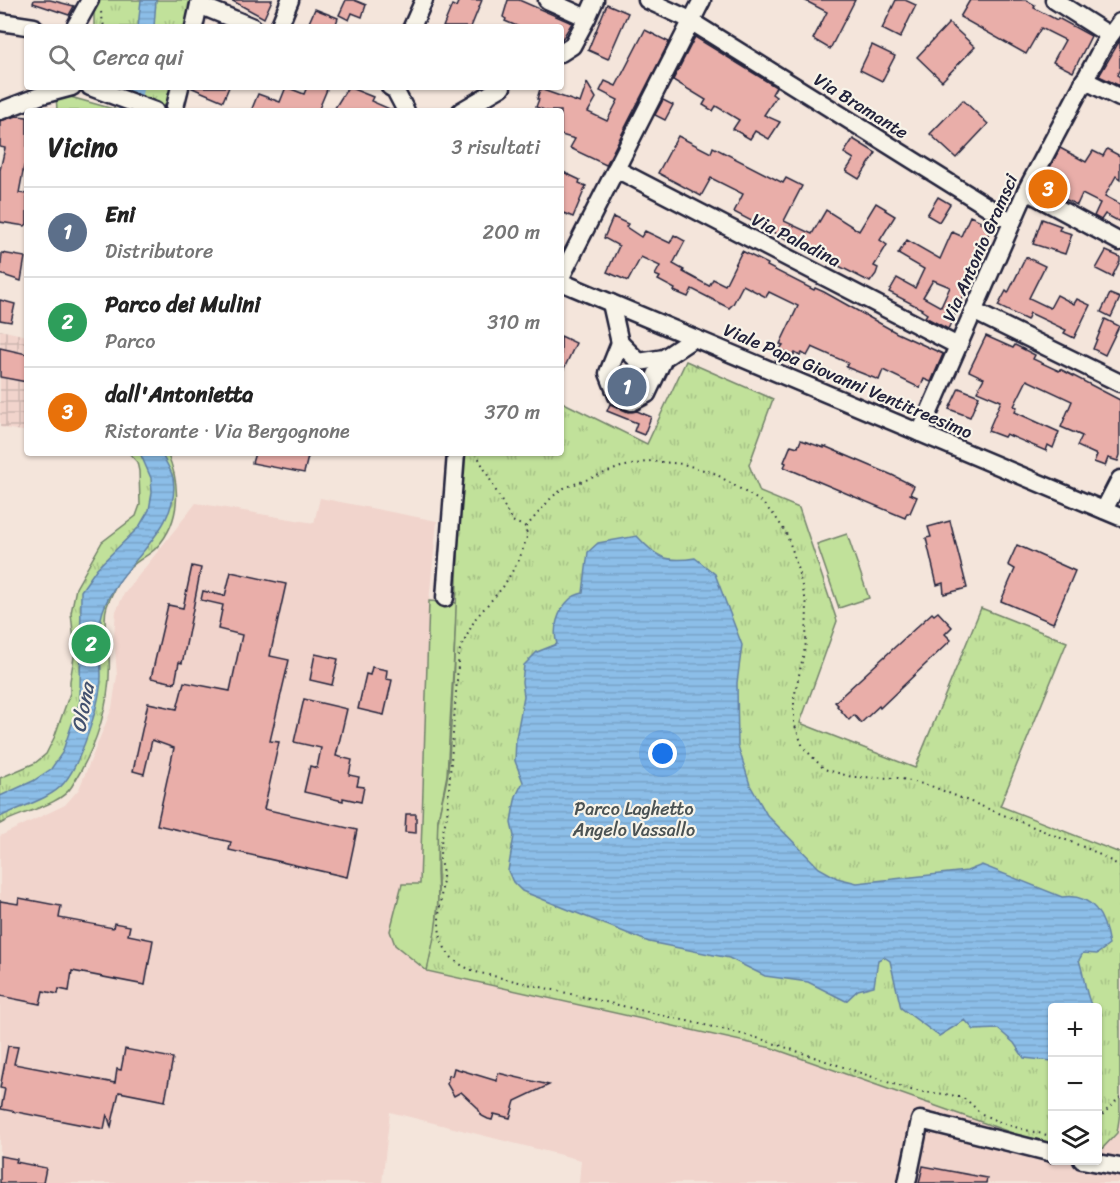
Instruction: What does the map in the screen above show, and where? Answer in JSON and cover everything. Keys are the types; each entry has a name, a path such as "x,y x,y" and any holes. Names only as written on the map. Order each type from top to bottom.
{"street":[{"path":"280,24 290,0"},
{"path":"413,24 424,0"},
{"path":"547,0 587,18"},
{"path":"564,51 572,46 595,0"},
{"name":"Via Bramante","path":"647,0 691,22 1012,222"},
{"path":"564,274 702,0"},
{"path":"1054,0 1115,28"},
{"path":"195,24 200,2 247,24"},
{"path":"77,24 93,5"},
{"path":"87,24 93,5"},
{"path":"0,22 24,26"},
{"path":"0,22 24,34"},
{"name":"Via Antonio Gramsci","path":"920,433 1026,191 1084,80 1115,28"},
{"path":"1084,80 1120,98"},
{"path":"7,109 27,98 36,90"},
{"path":"7,109 61,90"},
{"path":"175,108 179,90"},
{"path":"394,90 404,108"},
{"path":"466,108 497,90"},
{"path":"119,93 149,108"},
{"name":"Via Paladina","path":"616,169 958,346"},
{"path":"1026,191 1120,242"},
{"name":"Viale Papa Giovanni Ventitreesimo","path":"564,281 1112,514"},
{"path":"611,303 620,343 639,362 664,358 694,338"},
{"path":"973,311 1120,383"},
{"path":"620,343 608,373 617,396 632,402 648,394 664,358"},
{"path":"445,598 456,456"},
{"path":"1112,514 1120,479"},
{"path":"907,1183 920,1120 1048,1152"},
{"path":"1102,1164 1120,1167"}],"path":[{"path":"93,5 102,24"},
{"path":"478,456 512,521 526,527"},
{"path":"1048,1135 1005,1124 981,1114 972,1102 963,1098 911,1090 752,1037 476,972 459,965 446,950 440,931 443,873 441,834 447,816 459,652 475,619 503,587 519,560 527,537 526,527 552,496 564,488 621,467 651,461 682,464 714,473 760,501 775,516 786,533 807,605 807,643 794,698 794,723 803,747 824,769 852,777 898,778 931,786 1091,850 1120,866"},
{"path":"1102,1115 1120,1096"}],"shaded area":[{"path":"0,330 24,335 24,431 0,427"},
{"path":"320,498 437,521 429,601 420,884 395,945 427,971 772,1048 1018,1135 1048,1142 1048,1165 1102,1165 1102,1149 1116,1133 1120,1113 1120,1183 579,1183 581,1160 390,1112 382,1183 0,1183 0,836 65,805 79,789 112,708 117,676 114,636 116,611 124,594 196,503 314,523"}],"green space":[{"path":"99,0 191,0 186,24 94,24 94,13"},
{"path":"124,90 173,90 172,97 163,108 125,108"},
{"path":"56,93 110,108 57,108"},
{"name":"Parco Laghetto Angelo Vassallo","path":"686,361 773,399 749,465 760,492 799,508 837,621 800,723 915,768 981,608 1067,642 1000,806 1120,853 1120,1113 1117,1133 1102,1149 1102,1003 1048,1003 1048,1142 1018,1135 772,1048 427,971 438,908 438,821 448,772 463,456 564,456 564,403 647,444"},
{"path":"132,456 168,456 175,477 176,502 171,526 165,537 157,547 134,564 124,575 107,606 105,617 109,656 108,690 95,740 81,771 66,793 49,804 0,824 0,778 35,763 46,754 54,738 70,693 75,651 71,613 76,588 102,542 136,516 140,505 137,462"},
{"path":"847,534 869,598 839,608 817,544"},
{"path":"429,601 457,603 447,775 438,820 436,933 427,971 395,945 390,931 402,884 420,884"}],"water":[{"path":"141,0 156,0 154,24 138,24"},
{"path":"141,456 163,456 173,478 173,496 168,514 159,530 123,576 104,608 100,633 101,676 98,700 77,761 58,789 0,817 0,796 33,781 51,769 62,753 80,701 81,591 97,568 139,527 149,510 152,493 151,478"},
{"path":"637,536 662,557 676,560 695,558 715,574 742,645 737,683 738,746 750,785 767,815 819,868 837,878 857,883 967,871 982,865 1062,897 1082,899 1096,909 1101,916 1109,945 1097,954 1083,953 1079,960 1090,1003 1048,1003 1048,1061 1024,1058 1014,1043 998,1029 974,1030 965,1020 939,1036 901,1008 890,961 884,957 878,960 874,986 858,990 846,1001 808,982 765,976 729,958 649,942 522,891 513,882 508,871 514,836 511,823 513,810 516,796 523,782 515,761 516,738 524,696 522,682 524,665 537,652 557,644 555,632 559,614 570,599 583,593 588,552 598,543"}],"building":[{"path":"34,0 50,0 74,6 69,15 33,3"},
{"path":"231,0 272,0 264,18"},
{"path":"346,0 354,0 366,5 362,17 352,13 349,20 339,15"},
{"path":"459,0 482,0 472,24 444,24 452,5 456,7"},
{"path":"508,0 519,0 572,23 564,36 564,24 512,24 505,21 503,17"},
{"path":"804,0 855,0 830,49 813,39 827,12"},
{"path":"896,0 905,0 916,5 900,38 882,29"},
{"path":"970,0 1026,0 1035,5 1034,8 1091,36 1073,72 1053,62 1065,40 1041,28 1026,54 960,17"},
{"path":"607,4 628,13 608,59 588,50"},
{"path":"315,9 338,18 336,24 308,24"},
{"path":"949,23 975,47 942,81 917,57"},
{"path":"645,30 669,42 606,165 570,148 575,139 564,136 564,108 536,107 540,90 580,103 587,83 596,98 588,112 607,121 618,100 600,91 605,81 616,86"},
{"path":"695,37 776,87 772,94 776,97 764,115 780,122 769,139 755,131 750,139 733,129 739,120 716,106 713,111 703,105 706,100 673,80"},
{"path":"1120,40 1120,69 1117,75 1120,77 1120,86 1099,76"},
{"path":"872,45 895,56 882,81 860,70"},
{"path":"197,90 228,90 223,101"},
{"path":"285,90 294,90 304,94 306,90 327,90 319,108 252,108 258,94 280,102"},
{"path":"346,90 356,90 373,97 371,101 387,108 335,108"},
{"path":"663,100 673,105 665,120 655,115"},
{"path":"963,100 988,124 956,158 930,134"},
{"path":"17,116 24,117 24,166 19,193 24,194 24,226 0,222 0,170 5,148 0,147 0,121"},
{"path":"678,136 711,153 713,147 783,183 786,178 802,186 784,221 812,234 826,210 859,231 876,203 886,209 895,216 880,240 887,245 874,266 878,268 876,274 870,282 734,212 743,194 711,178 701,196 658,173"},
{"path":"853,139 876,153 859,179 846,171 854,159 844,153"},
{"path":"1060,148 1086,162 1093,151 1103,156 1107,149 1120,156 1120,179 1116,176 1105,196 1120,204 1120,222 1105,214 1101,220 1094,216 1100,203 1082,194 1077,205 1040,187"},
{"path":"564,172 580,180 579,183 586,186 573,217 564,213"},
{"path":"938,197 950,204 939,222 927,215"},
{"path":"970,216 981,221 980,223 986,225 985,228 990,230 982,249 985,250 948,329 925,317 927,314 922,309 889,292 897,278 915,288 924,269 898,254 907,240 940,259 952,232 961,236","holes":["933,280 950,287 941,307 923,297"]},
{"path":"613,217 628,224 626,227 641,237 645,231 670,243 674,235 685,241 673,264 709,286 713,279 725,285 742,251 814,290 815,288 824,292 897,333 943,354 931,382 924,379 920,388 883,370 879,380 846,367 848,363 812,347 807,356 795,353 793,356 780,349 783,345 780,344 798,306 769,292 766,297 743,285 729,308 692,289 688,297 674,291 675,289 658,280 660,277 655,275 660,266 641,257 628,281 607,272 619,246 604,238"},
{"path":"1042,219 1061,226 1059,230 1072,234 1065,254 1033,244"},
{"path":"1106,251 1120,257 1112,277 1096,269"},
{"path":"2,253 24,257 21,281 0,274"},
{"path":"1026,257 1045,266 1029,298 1050,308 1057,295 1074,304 1077,299 1090,305 1074,338 1064,333 1066,330 1030,313 1027,320 998,306 1006,291 1008,293"},
{"path":"1110,294 1120,298 1111,317 1101,312"},
{"path":"0,300 15,304 11,322 0,320"},
{"path":"1105,319 1119,326 1105,355 1093,349"},
{"path":"986,336 1013,348 1015,345 1035,355 1033,359 1059,371 1060,369 1120,400 1120,455 1118,461 1108,458 1105,466 1094,462 1097,455 1077,446 1082,436 1061,427 1072,401 1027,380 1014,406 1017,407 1015,412 1059,432 1053,448 1048,445 1046,451 1006,434 1004,437 988,431 1001,401 977,391 984,378 969,371"},
{"path":"564,337 576,343 564,369"},
{"path":"0,348 24,353 24,381 0,377"},
{"path":"959,388 979,396 970,417 949,409"},
{"path":"610,404 628,412 637,411 651,417 644,435 634,431 637,423 607,411"},
{"path":"801,440 824,448 824,446 914,486 910,494 917,497 910,513 907,513 905,518 784,467 791,445 798,447"},
{"path":"254,456 308,457 304,473 252,463"},
{"path":"950,521 967,588 944,594 943,583 937,585 926,538 931,537 928,527"},
{"path":"1017,545 1075,571 1053,623 1001,601 1015,569 1008,565"},
{"path":"192,566 201,568 184,655 182,663 179,662 175,683 151,678 168,605 183,608"},
{"path":"231,572 286,584 270,656 289,660 270,741 279,742 264,809 357,830 347,877 229,850 231,842 157,825 174,748 152,740 144,774 133,771 148,703 177,709 184,682 230,691 242,635 218,629 223,605 201,600 203,591 225,596"},
{"path":"938,612 952,627 945,634 951,640 880,708 879,706 861,723 854,715 849,720 835,702 932,613 934,615"},
{"path":"315,654 338,659 332,685 310,680"},
{"path":"372,667 387,670 386,679 392,680 384,715 358,709 366,674 370,675"},
{"path":"304,699 347,709 336,756 352,760 349,775 359,777 357,786 364,787 361,802 343,798 343,801 304,792 310,766 317,768 321,748 294,742"},
{"path":"406,814 416,814 416,833 405,832"},
{"path":"19,898 61,906 59,918 113,928 114,923 130,926 128,935 153,940 145,985 72,971 69,991 59,989 58,994 43,991 40,1004 0,996 0,901 18,904"},
{"path":"8,1046 18,1047 14,1064 115,1083 117,1069 121,1070 125,1049 173,1058 165,1101 119,1092 111,1127 107,1114 104,1129 1,1109 5,1089 0,1088"},
{"path":"454,1068 497,1081 498,1073 549,1085 515,1101 510,1118 494,1114 492,1120 482,1116 477,1107 461,1092 454,1096 447,1084"},
{"path":"0,1156 46,1168 43,1183 0,1183"},
{"path":"923,1166 987,1178 986,1183 919,1183"}],"waterway":[{"name":"Olona","path":"129,108 132,90"}],"place":[{"name":"dall'Antonietta","path":"1048,189"},
{"name":"Eni","path":"627,387"},
{"name":"Parco dei Mulini","path":"91,644"}]}
